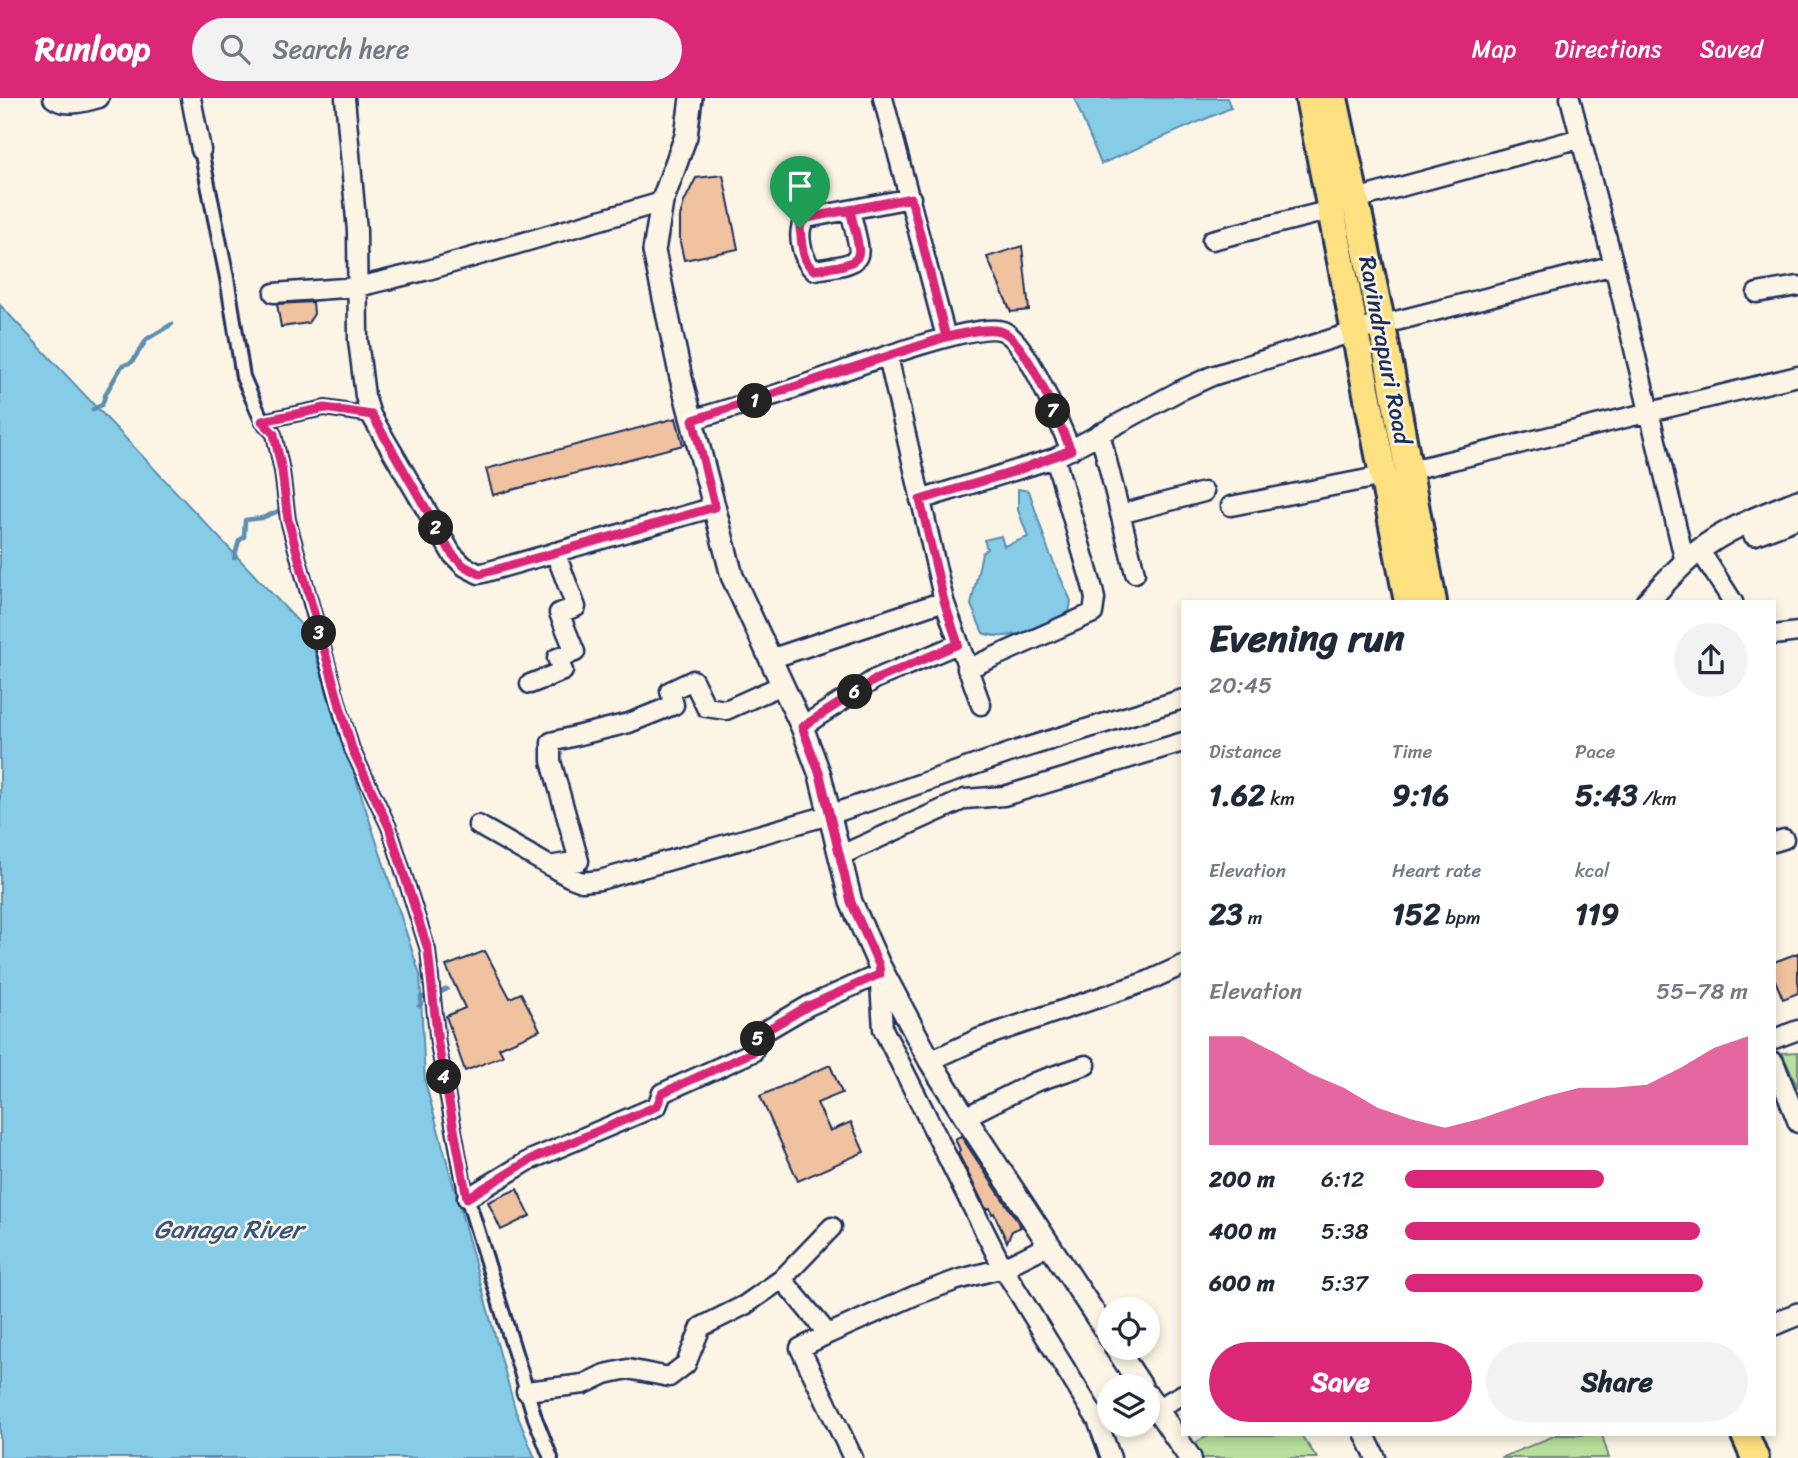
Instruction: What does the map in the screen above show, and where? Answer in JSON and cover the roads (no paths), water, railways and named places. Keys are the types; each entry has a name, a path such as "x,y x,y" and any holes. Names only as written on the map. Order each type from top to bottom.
{"main road":[{"name":"Ravindrapuri Road","path":"1309,98 1331,210 1369,328"},
{"name":"Ravindrapuri Road","path":"1334,98 1356,199 1369,328 1395,474 1408,600"},
{"name":"Ravindrapuri Road","path":"1395,474 1432,600"},
{"path":"1726,1436 1735,1458"},
{"path":"1745,1436 1755,1458"}],"street":[{"path":"52,98 66,103 99,98"},
{"path":"191,98 227,278 243,377 262,421 274,434 288,520 352,749 389,827 428,950 438,1044 467,1198 526,1391 551,1458"},
{"path":"345,98 357,232 358,340 365,396 372,415 452,554 464,566 480,574 715,507"},
{"path":"691,98 686,136 662,202 654,251 681,377 732,576 802,727 820,775 851,902 879,969 930,1061 1097,1318"},
{"path":"883,98 946,337"},
{"path":"1570,98 1651,412 1696,561 1731,600"},
{"path":"1356,199 1581,138"},
{"path":"850,210 911,198"},
{"path":"274,293 358,287 428,270 662,202"},
{"path":"1212,240 1331,210"},
{"path":"920,500 1063,454 1212,376 1369,328 1614,265"},
{"path":"1757,293 1798,286"},
{"path":"693,420 946,337 996,330 1012,338 1040,382 1063,454 1095,599 1093,613 967,669"},
{"path":"888,356 944,601 981,705"},
{"path":"1231,506 1395,474 1798,376"},
{"path":"262,421 325,408 372,415"},
{"path":"1100,433 1135,573"},
{"path":"1120,514 1204,492"},
{"path":"1667,600 1716,539 1738,526 1798,501"},
{"path":"1649,600 1696,561 1798,517"},
{"path":"530,684 563,671 557,658 575,652 559,613 576,607 555,552"},
{"path":"770,659 944,601"},
{"path":"1776,635 1798,632"},
{"path":"802,727 875,680 958,644"},
{"path":"549,866 579,861 551,761 551,742 629,723 674,705 670,691 694,680 706,707 726,710 782,685"},
{"path":"478,825 582,882 600,880 829,815 1018,750 1181,700"},
{"path":"839,856 965,799 1004,796 1181,743"},
{"path":"930,1061 980,1038 1148,981 1181,966"},
{"path":"467,1198 530,1160 657,1106 662,1093 753,1052 760,1034 879,969"},
{"path":"879,969 883,1029 1003,1268 1097,1420 1111,1458"},
{"path":"1776,1039 1798,1030"},
{"path":"965,1117 1035,1082 1086,1065"},
{"path":"1776,1067 1798,1123"},
{"path":"526,1391 584,1384 605,1374 628,1369 669,1377 686,1364 701,1327 745,1305 782,1279 832,1227"},
{"path":"853,1458 800,1348 916,1295 957,1280 1003,1268 1049,1245"},
{"path":"782,1279 828,1334"},
{"path":"1776,1323 1798,1314"},
{"path":"1160,1401 1181,1395"},
{"path":"1160,1415 1190,1458"},
{"path":"1366,1436 1377,1458"}],"water":[{"path":"1074,98 1227,98 1231,108 1101,164"},
{"name":"Ganaga River","path":"0,305 308,632 420,975 425,1082 516,1412 535,1458 0,1458"},
{"path":"1018,489 1029,491 1049,552 1071,601 1069,613 1027,631 994,636 983,633 971,605 982,553 987,549 984,540 1001,536 1004,546 1028,537 1018,510"}],"waterway":[{"path":"93,409 102,405 122,366 132,362 147,339 172,324"},
{"path":"234,558 239,541 244,537 245,520 262,518 281,510"},
{"path":"419,1006 421,997 433,996 447,989"}]}
